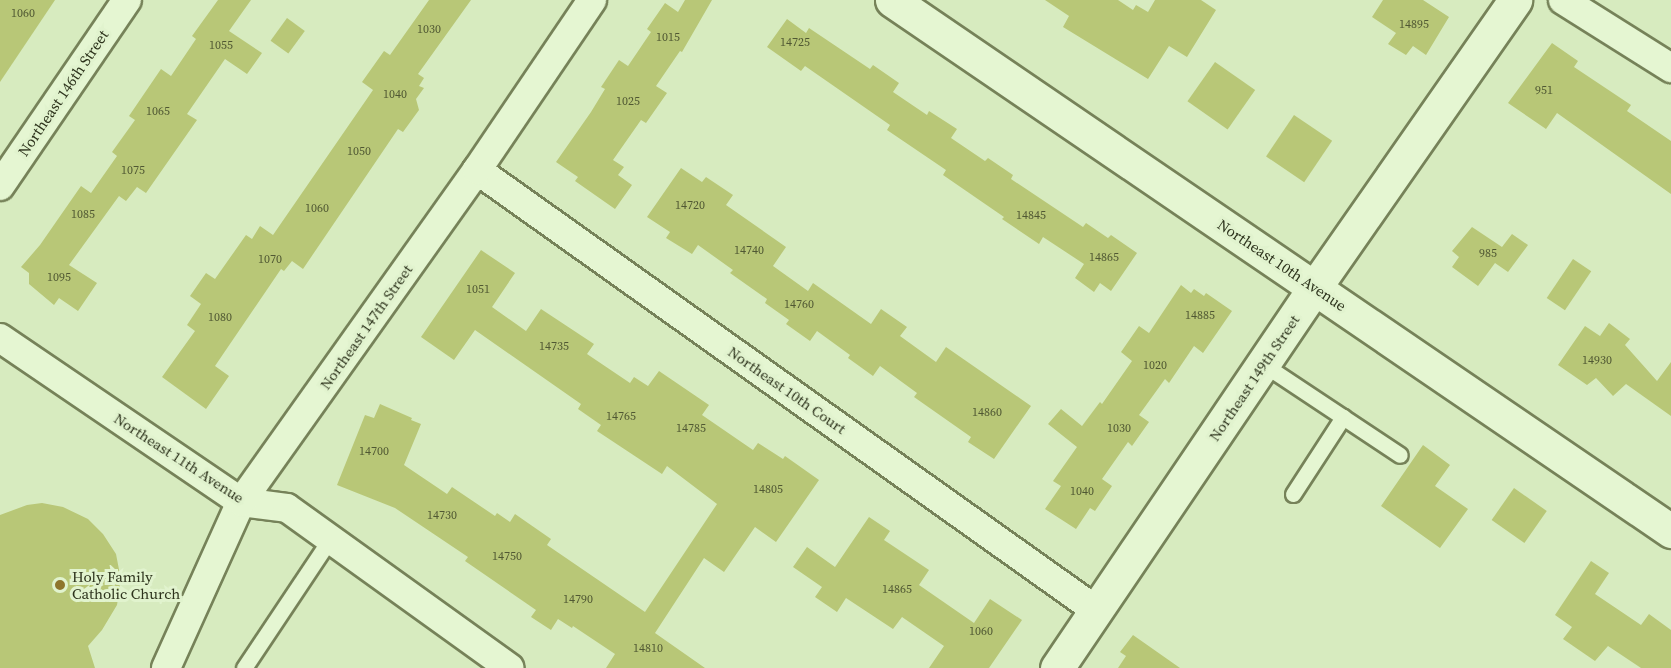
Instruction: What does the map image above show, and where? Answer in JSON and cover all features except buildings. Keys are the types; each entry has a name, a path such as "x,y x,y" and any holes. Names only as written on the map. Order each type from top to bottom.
{"street":[{"name":"Northeast 146th Street","path":"0,186 127,0"},
{"name":"Northeast 147th Street","path":"166,668 241,502 477,170 591,0"},
{"name":"Northeast 10th Avenue","path":"892,0 1671,531"},
{"name":"Northeast 149th Street","path":"1057,668 1315,287 1515,0"},
{"path":"1563,0 1671,68"},
{"name":"Northeast 10th Court","path":"477,170 1097,610"},
{"name":"Northeast 11th Avenue","path":"0,338 241,502 287,508 510,668"}],"lane":[{"path":"1263,364 1400,455"},
{"path":"1293,494 1343,417"},
{"path":"244,668 330,539"}],"place":[{"name":"Holy Family Catholic Church","path":"60,585"}]}
